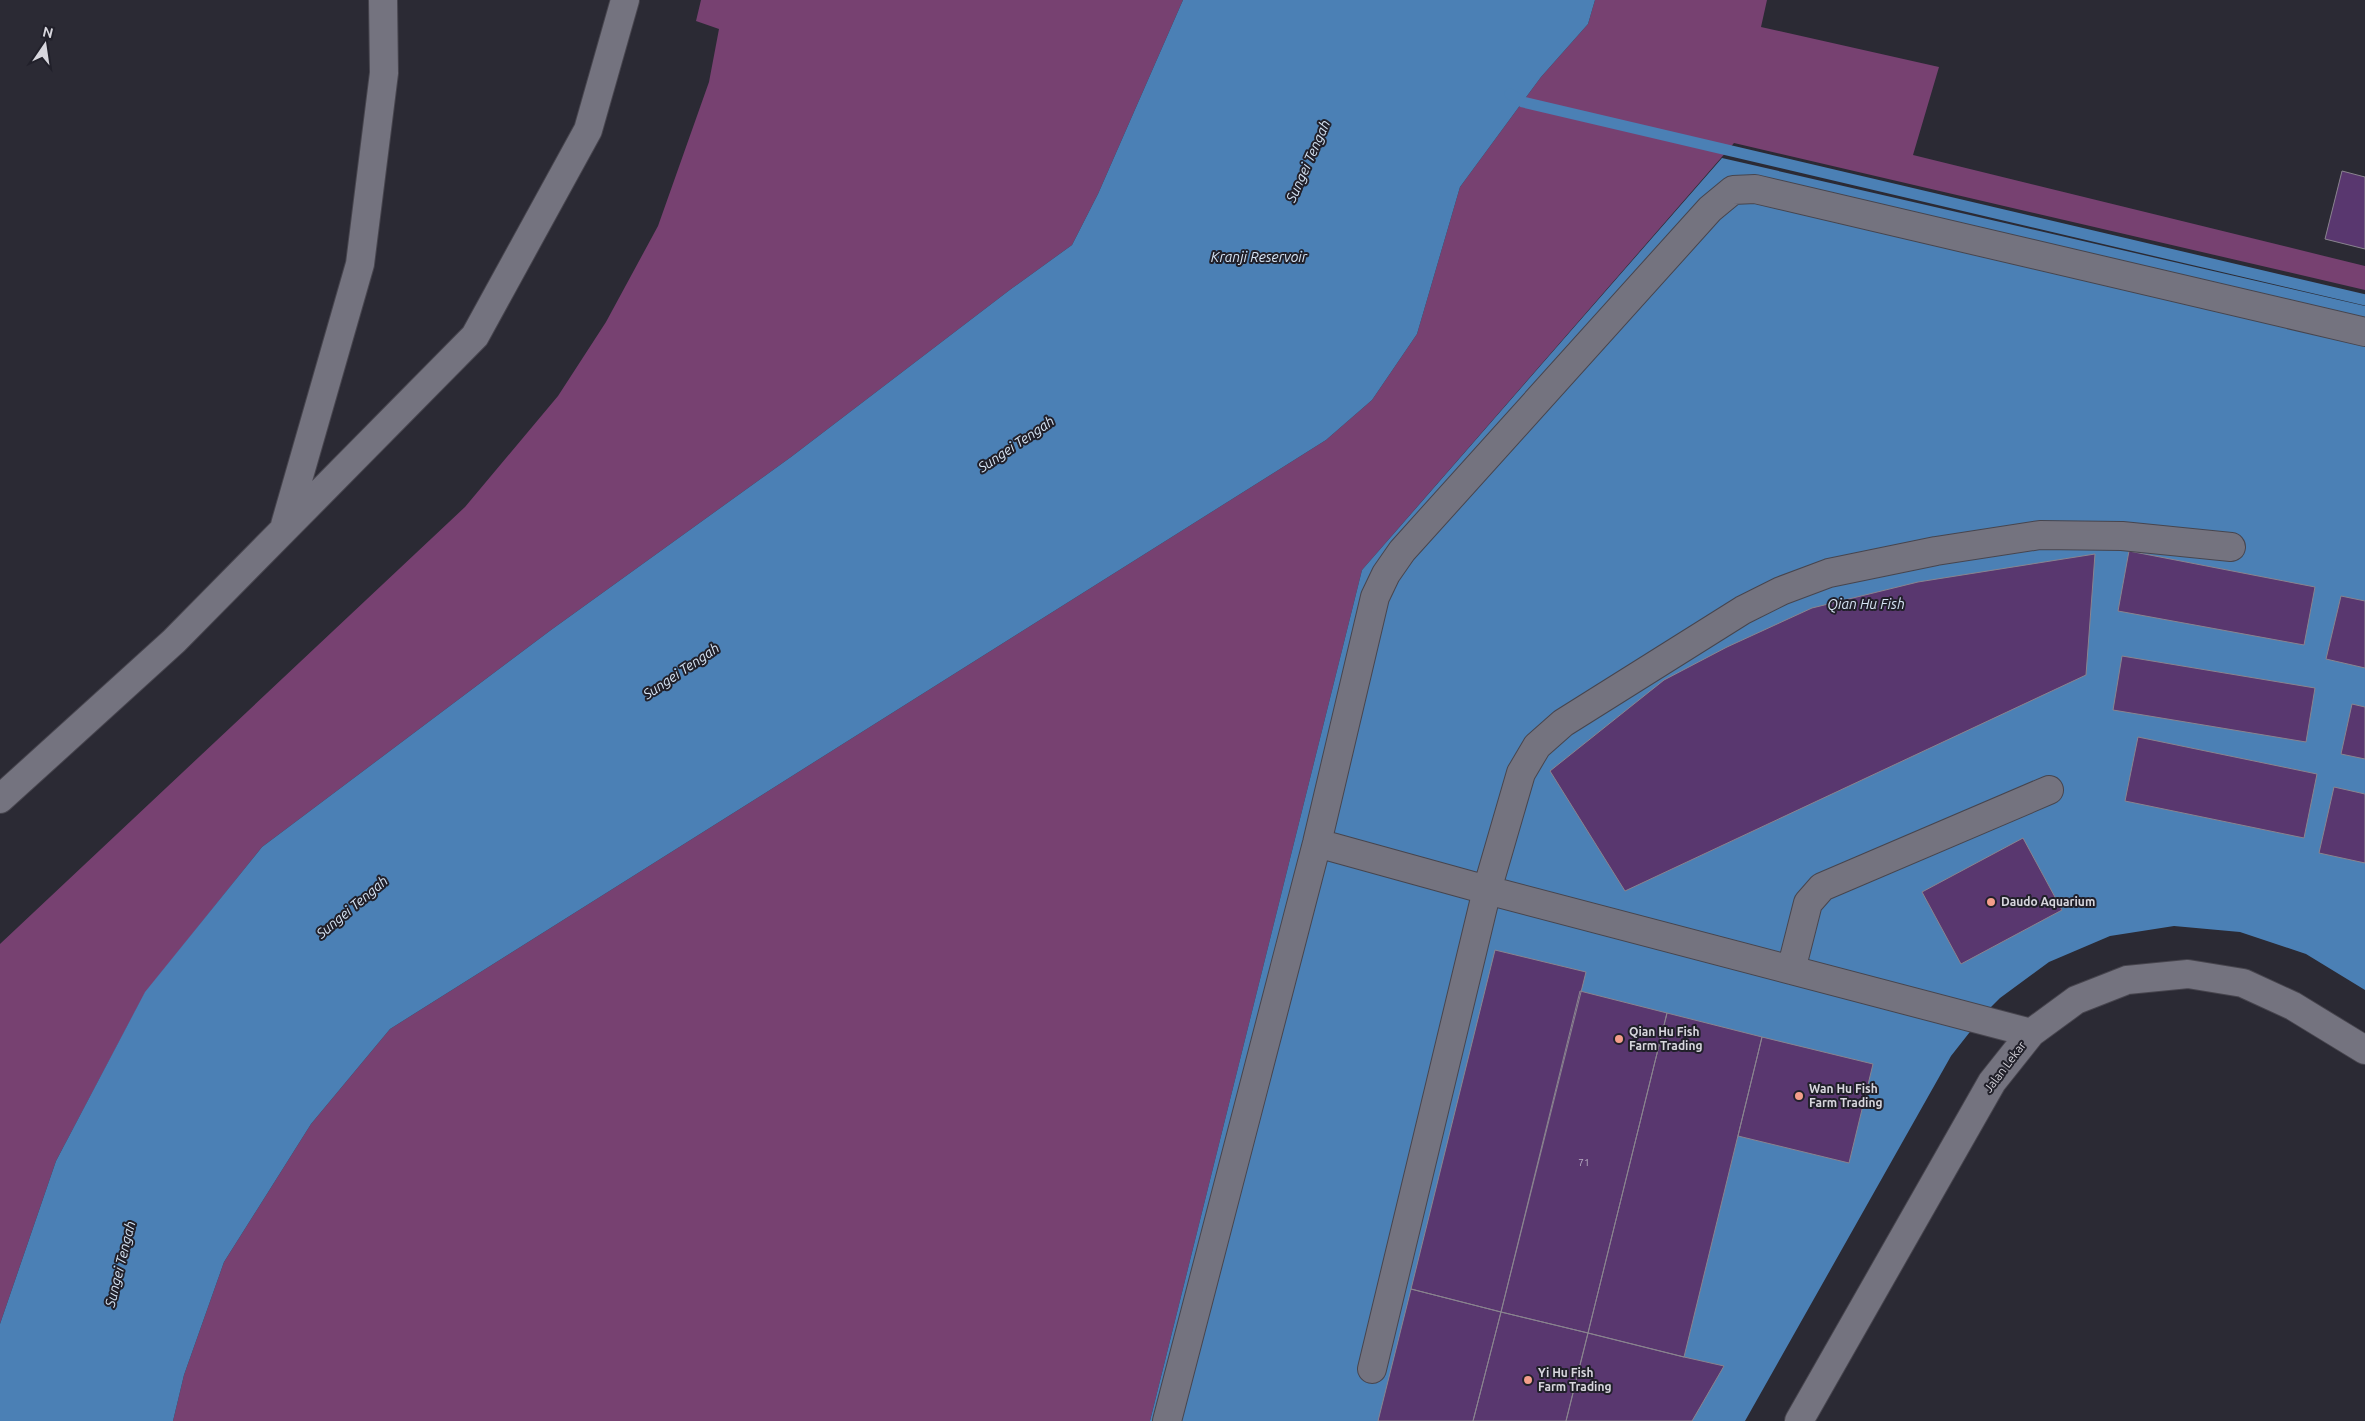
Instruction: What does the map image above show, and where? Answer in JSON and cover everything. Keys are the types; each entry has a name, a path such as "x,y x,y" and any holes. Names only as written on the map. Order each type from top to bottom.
{"street":[{"path":"284,529 360,264 384,72 383,0"},
{"path":"0,799 174,641 475,336 588,130 625,0"},
{"path":"1167,1421 1317,843 1375,596 1386,574 1402,551 1710,208 1733,190 1755,189 2365,332"},
{"path":"1372,1369 1488,890 1522,773 1537,746 1563,723 1743,610 1781,590 1829,573 1936,551 2040,535 2122,536 2231,547"},
{"path":"1791,970 1808,904 1812,896 1822,888 2049,790"},
{"path":"1317,843 2031,1033"},
{"name":"Jalan Lekar","path":"1799,1421 1992,1082 2031,1033 2076,1000 2126,980 2188,974 2243,983 2293,1006 2365,1050"}],"shaded area":[{"path":"701,0 1183,0 1098,194 1072,245 1011,289 791,457 551,630 262,847 145,993 56,1161 0,1324 0,944 465,507 558,396 606,322 658,226 709,82 719,29 696,21"},
{"path":"1595,0 1767,0 1761,27 1939,67 1913,155 2365,266 2365,290 1734,143 1362,570 1150,1421 173,1421 184,1375 224,1262 311,1124 390,1029 1326,440 1372,400 1417,334 1460,187 1541,77 1588,24"}],"water":[{"name":"Kranji Reservoir","path":"1183,0 1595,0 1588,24 1541,77 1460,187 1417,334 1372,400 1326,440 390,1029 311,1124 224,1262 184,1375 173,1421 0,1421 0,1324 56,1161 145,992 262,847 551,630 791,457 1011,289 1072,245 1098,194"},
{"name":"Qian Hu Fish","path":"1722,158 2365,306 2365,990 2306,954 2240,932 2174,926 2110,936 2049,962 2000,998 1984,1014 1951,1056 1745,1421 1150,1421 1362,570"}],"building":[{"path":"2342,171 2365,177 2365,249 2325,239"},
{"path":"2129,551 2315,587 2304,645 2118,611"},
{"path":"2095,554 2086,675 1625,891 1550,771 1664,680 1727,647 1812,608 1918,582"},
{"path":"2341,596 2365,601 2365,668 2326,659"},
{"path":"2122,656 2315,688 2306,742 2113,710"},
{"path":"2352,704 2365,707 2365,759 2341,754"},
{"path":"2138,737 2317,774 2304,838 2125,801"},
{"path":"2334,787 2365,794 2365,863 2319,853"},
{"path":"2023,838 2062,910 1961,964 1922,892"},
{"path":"1495,950 1586,972 1501,1312 1411,1289"},
{"path":"1580,991 1667,1013 1588,1333 1501,1312"},
{"path":"1667,1013 1762,1037 1684,1357 1588,1333"},
{"path":"1762,1037 1873,1064 1849,1163 1738,1136"},
{"path":"1411,1289 1501,1312 1473,1421 1378,1421"},
{"path":"1501,1312 1588,1333 1566,1421 1473,1421"},
{"path":"1588,1333 1724,1366 1692,1421 1566,1421"}],"waterway":[{"path":"1510,94 1523,102 2365,300"}],"place":[{"name":"Daudo Aquarium","path":"1991,902"},
{"name":"Qian Hu Fish Farm Trading","path":"1619,1039"},
{"name":"Wan Hu Fish Farm Trading","path":"1799,1096"},
{"name":"Yi Hu Fish Farm Trading","path":"1528,1380"}],"water label":[{"name":"Sungei Tengah","path":"1308,161"},
{"name":"Sungei Tengah","path":"1016,444"},
{"name":"Sungei Tengah","path":"681,671"},
{"name":"Sungei Tengah","path":"352,907"},
{"name":"Sungei Tengah","path":"120,1264"}]}
